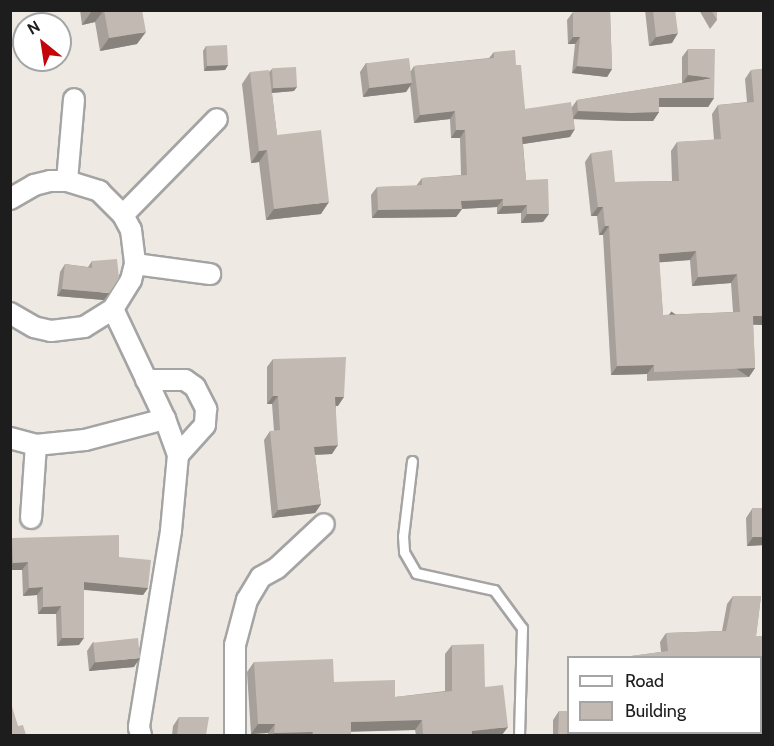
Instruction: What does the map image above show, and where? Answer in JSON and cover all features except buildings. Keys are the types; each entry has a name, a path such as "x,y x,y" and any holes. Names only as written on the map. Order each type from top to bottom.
{"street":[{"path":"67,181 74,99"},
{"path":"123,215 217,119"},
{"path":"10,199 34,185 67,181 99,191 123,215 132,238 135,264 127,288 113,309 84,327 68,331 34,327 10,313"},
{"path":"135,264 210,274"},
{"path":"113,309 165,419 178,455 171,531 139,727 141,735"},
{"path":"146,380 185,380 195,387 206,409 204,425 178,455"},
{"path":"10,438 36,445 85,440 165,419"},
{"path":"31,518 36,445"},
{"path":"235,735 235,645 247,600 261,577 277,568 324,524"}],"lane":[{"path":"412,461 403,536 404,552 416,573 494,590 522,628 519,735"}]}
